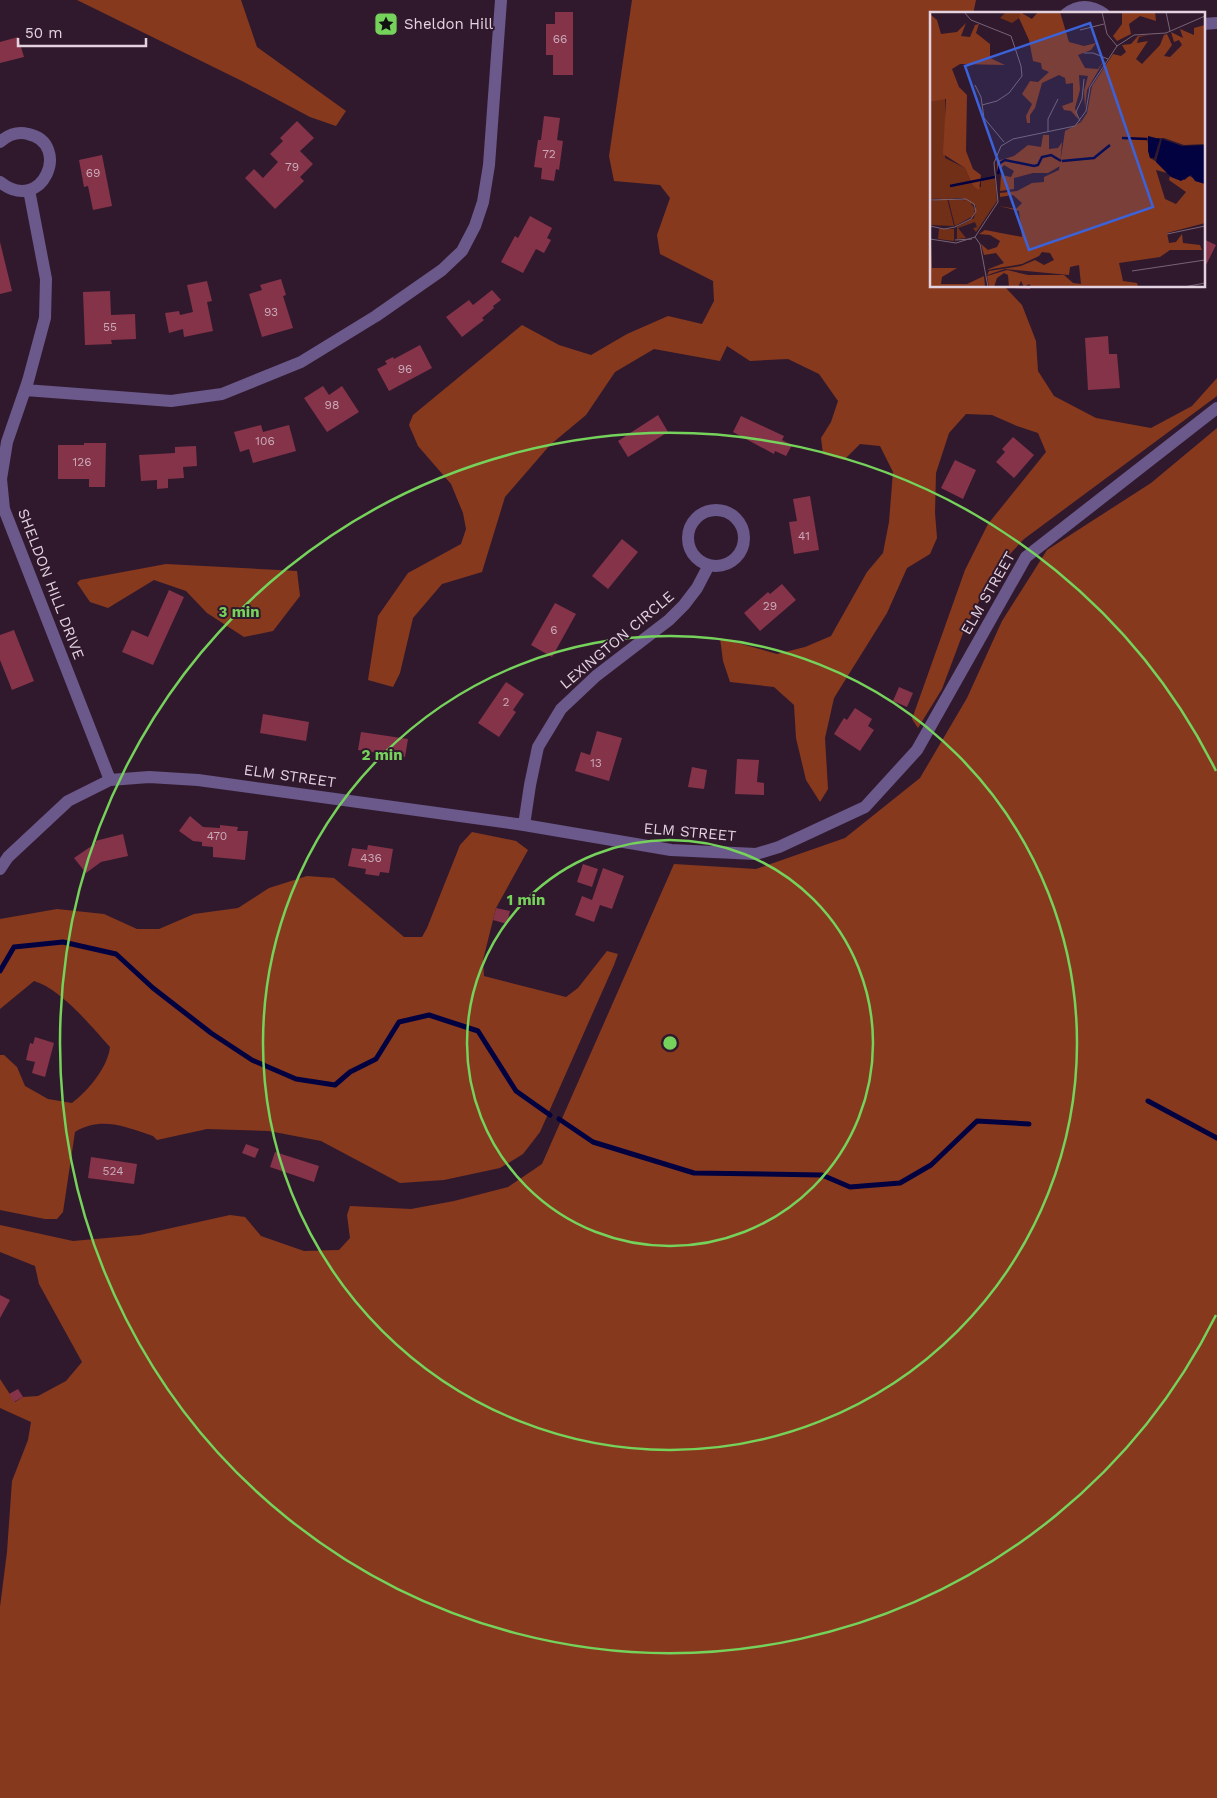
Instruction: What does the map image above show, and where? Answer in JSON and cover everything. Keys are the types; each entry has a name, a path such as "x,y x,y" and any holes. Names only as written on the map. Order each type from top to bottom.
{"street":[{"path":"25,390 172,401 222,394 301,362 376,316 442,270 462,251 475,226 483,202 489,165 501,0"},
{"path":"1069,12 1074,9 1086,7 1101,12"},
{"path":"1204,24 1217,23"},
{"path":"0,142 14,134 32,135 40,139 50,155 48,173 37,187 18,191 0,182"},
{"name":"SHELDON HILL DRIVE","path":"29,190 46,279 45,318 25,390 7,442 1,479 4,509 110,780"},
{"name":"ELM STREET","path":"0,869 8,857 68,801 110,780 148,777 198,780 524,825 671,850 756,854 779,847 865,807 917,750 1026,557 1217,408"},
{"path":"713,510 723,511 731,514 742,528 744,536 743,545 734,560 717,566 708,565 700,561 688,545 690,526 704,512 713,510"},
{"name":"LEXINGTON CIRCLE","path":"524,825 538,747 561,709 596,676 684,606 708,565"}],"shaded area":[{"path":"77,0 241,0 257,47 346,111 336,126 310,117 242,81"},
{"path":"632,0 976,0 973,12 930,12 930,288 1006,288 1022,305 1036,341 1038,371 1054,396 1096,418 1151,428 1192,406 1217,378 1217,396 1024,539 994,571 963,633 942,689 918,728 912,719 965,570 988,524 1046,452 1038,433 992,415 966,414 949,433 936,473 935,513 937,538 930,554 907,568 887,613 834,698 825,738 828,789 820,802 806,780 796,738 794,705 774,687 730,682 723,661 720,638 777,654 805,647 831,636 867,572 883,553 889,522 893,472 880,446 860,444 844,460 823,454 821,438 831,422 838,401 819,374 788,359 750,361 727,346 720,361 654,349 615,372 586,415 550,445 505,497 482,572 442,584 413,618 400,673 393,687 368,680 378,616 408,573 461,544 466,529 463,513 451,484 418,446 409,425 413,415 522,325 559,345 591,355 627,334 668,316 702,324 714,301 713,281 660,254 657,235 670,198 660,185 614,181 609,156"},
{"path":"1217,428 1217,1798 0,1798 0,1607 7,1552 12,1481 28,1440 31,1422 0,1408 0,1379 15,1402 23,1397 38,1396 66,1381 82,1362 39,1284 35,1266 0,1252 0,1225 73,1241 140,1235 230,1215 245,1217 261,1236 304,1251 339,1250 350,1238 347,1215 350,1206 411,1209 454,1201 508,1187 542,1164 674,864 756,869 845,838 920,778 967,698 1002,621 1047,550 1151,483"},
{"path":"166,564 297,571 300,596 273,631 244,637 207,613 186,591 154,580 108,608 90,602 77,583 80,580"},
{"path":"472,832 516,841 528,850 496,908 483,960 484,976 566,997 578,988 607,951 618,954 540,1132 523,1154 500,1168 444,1180 400,1183 321,1141 269,1131 207,1129 157,1140 153,1136 123,1127 104,1124 85,1127 75,1132 63,1212 57,1219 45,1219 0,1210 0,1055 4,1055 17,1067 25,1086 48,1099 72,1103 96,1078 105,1062 110,1047 65,1000 54,991 34,981 0,1009 0,919 57,909 104,914 137,929 159,929 194,914 238,908 269,888 307,876 334,878 404,937 422,937 460,845"}],"building":[{"path":"555,12 573,12 573,75 553,75 553,55 546,55 546,24 555,24"},
{"path":"18,37 24,57 0,63 0,42"},
{"path":"1204,64 1205,64 1206,81 1204,81"},
{"path":"544,116 560,118 557,140 563,141 559,170 556,169 554,181 541,179 542,168 534,167 538,140 541,140"},
{"path":"297,121 314,138 300,151 313,164 300,177 304,181 275,209 245,178 254,169 263,178 278,162 270,154 283,141 280,138"},
{"path":"102,155 112,206 93,210 88,186 84,187 79,160"},
{"path":"530,216 552,228 547,238 551,240 544,253 536,249 523,273 501,262 515,236 518,238"},
{"path":"1204,239 1216,245 1204,267"},
{"path":"0,242 12,291 0,294"},
{"path":"281,279 286,295 283,296 293,328 262,337 249,294 262,290 260,285"},
{"path":"207,281 212,301 207,302 213,331 184,337 183,329 169,333 165,313 179,311 180,315 193,312 187,285"},
{"path":"492,290 501,300 482,318 484,320 462,337 446,317 469,300 473,305"},
{"path":"110,291 111,315 135,314 136,339 111,340 112,344 85,345 83,292"},
{"path":"1108,336 1109,354 1117,354 1120,388 1088,390 1085,338"},
{"path":"420,345 432,368 389,391 377,369 387,364 385,361 393,357 394,359"},
{"path":"323,386 329,395 342,386 359,412 327,432 304,398"},
{"path":"658,415 668,432 628,457 618,441"},
{"path":"741,416 784,436 782,440 792,445 786,456 775,451 774,454 733,432"},
{"path":"261,425 263,432 289,425 296,451 253,463 249,449 240,452 234,432"},
{"path":"1013,437 1034,455 1014,478 996,462 1005,452 1002,449"},
{"path":"84,443 106,443 105,487 89,487 89,479 58,479 58,445 84,445"},
{"path":"196,446 197,466 183,467 184,478 168,479 168,488 157,489 157,480 141,481 139,455 175,453 175,447"},
{"path":"955,460 976,470 963,499 941,488"},
{"path":"810,496 819,550 794,554 789,522 797,521 793,499"},
{"path":"622,539 638,552 608,589 592,576"},
{"path":"782,584 796,600 760,631 744,613 768,592 770,594"},
{"path":"169,590 184,597 153,665 122,652 132,630 148,637"},
{"path":"555,603 576,614 552,657 531,645"},
{"path":"14,630 34,681 12,690 0,660 0,635"},
{"path":"506,682 524,694 513,710 516,712 499,737 478,723"},
{"path":"899,687 913,693 907,707 893,701"},
{"path":"855,708 872,719 868,726 874,730 860,751 834,734 844,718 847,720"},
{"path":"263,714 309,722 306,741 260,733"},
{"path":"597,731 622,738 609,781 575,771 581,752 590,755"},
{"path":"361,732 408,739 405,757 358,750"},
{"path":"737,759 759,760 757,782 764,783 764,795 735,794"},
{"path":"692,767 707,770 704,789 688,787"},
{"path":"190,816 203,827 220,828 220,825 238,827 237,831 248,831 245,860 213,857 213,847 202,846 202,842 193,841 179,831"},
{"path":"123,834 128,856 101,862 86,873 74,858 96,843 95,841"},
{"path":"368,845 393,849 389,873 380,872 379,876 365,874 366,869 348,866 352,848 367,850"},
{"path":"583,864 598,869 592,887 577,882"},
{"path":"603,868 624,876 612,909 600,905 594,922 575,915 582,896 592,900"},
{"path":"496,908 510,911 507,924 493,920"},
{"path":"35,1037 54,1043 45,1077 32,1073 35,1062 26,1060 30,1043 33,1044"},
{"path":"246,1144 259,1149 255,1158 242,1153"},
{"path":"275,1152 319,1166 314,1182 270,1167"},
{"path":"91,1157 137,1164 134,1184 88,1178"},
{"path":"0,1295 10,1300 0,1318"},
{"path":"18,1389 23,1397 14,1402 9,1394"}],"waterway":[{"path":"0,971 14,947 63,942 116,954 153,988 211,1033 252,1060 296,1079 335,1085 350,1072 376,1059 399,1022 429,1015 478,1031 516,1091 550,1115"},
{"path":"1148,1101 1217,1138"},
{"path":"559,1119 593,1142 694,1173 822,1175 850,1187 900,1183 931,1165 977,1121 1029,1124"}],"place":[{"name":"Sheldon Hill","path":"386,24"}]}
